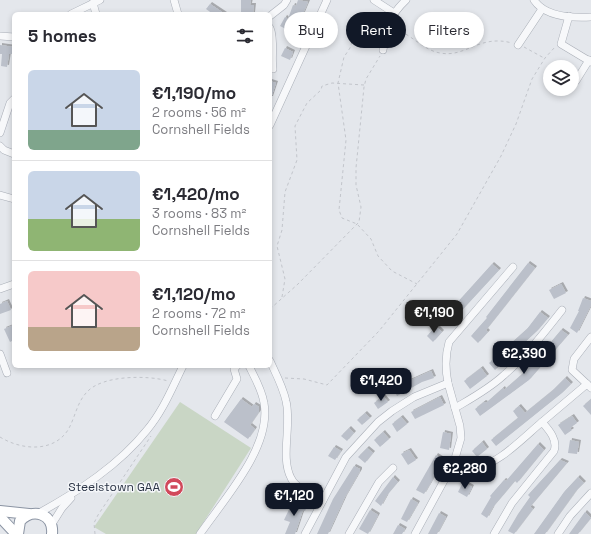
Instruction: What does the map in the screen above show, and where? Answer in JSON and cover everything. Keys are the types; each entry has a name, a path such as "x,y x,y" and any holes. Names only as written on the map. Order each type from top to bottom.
{"highway":[{"path":"0,511 29,514 39,513 49,519 53,531"},
{"path":"17,534 20,521 29,514"},
{"path":"0,517 17,534"}],"street":[{"path":"174,0 177,12"},
{"path":"272,14 284,5 287,0"},
{"path":"272,121 327,0"},
{"path":"374,0 392,12"},
{"path":"395,12 406,0"},
{"path":"534,0 542,9 551,13 591,17"},
{"path":"75,12 96,2"},
{"path":"518,45 542,9"},
{"path":"569,16 561,44 590,61 579,77"},
{"path":"272,33 272,44"},
{"path":"0,36 12,37"},
{"path":"272,61 273,69"},
{"path":"0,133 12,101"},
{"path":"2,148 12,153"},
{"path":"0,195 12,198"},
{"path":"415,534 454,462 461,438 460,426 445,370 446,354 449,342 513,266"},
{"path":"0,290 12,285"},
{"path":"455,408 483,392 504,376 528,352 562,310"},
{"path":"454,462 470,469 480,468 496,459 589,386 572,370 572,364 591,338"},
{"path":"0,354 7,373"},
{"path":"272,366 286,401 289,425 287,462 291,480 304,490 323,500"},
{"path":"39,513 76,492 130,449 148,429 164,405 182,368"},
{"path":"215,416 237,379 235,368"},
{"path":"200,534 254,455 264,427 264,403 250,368"},
{"path":"305,534 346,456 378,422 414,397 448,383"},
{"path":"494,534 512,503 554,451 556,446 554,438 542,422"},
{"path":"349,534 380,482 393,468"},
{"path":"53,531 62,508 76,492"},
{"path":"558,534 570,516 591,493"}],"path":[{"path":"406,33 420,44 441,53 454,54 479,43 495,40 518,45 545,58"},
{"path":"278,380 285,378 304,379 327,385 379,331 457,234 492,172 516,124 532,79 545,58 556,45 561,44"},
{"path":"350,48 344,56 338,84 346,140 339,210 342,218 357,224 371,239 378,256 392,271 417,284"},
{"path":"272,307 298,284 357,224 361,213 356,185 356,168 364,85 383,50"},
{"path":"282,298 285,279 277,246 282,230 285,192 297,160 295,126 307,103 321,90 322,86 332,83 364,85"},
{"path":"0,437 12,444 31,447 55,443 68,429 81,398 97,384 143,377 175,383"},
{"path":"95,534 94,523 98,515 154,433"}],"green space":[{"name":"Steelstown GAA","path":"180,402 251,448 196,534 106,534 94,527"}],"building":[{"path":"241,0 251,0 250,5 254,5 253,12 241,12"},
{"path":"298,0 308,2 304,12 290,12 293,5 296,6"},
{"path":"210,4 222,12 210,12 206,9"},
{"path":"284,19 284,28 280,26"},
{"path":"0,45 12,47 12,54 9,54 7,67 1,66 2,54 0,54"},
{"path":"285,48 293,52 290,60 281,56"},
{"path":"272,82 276,83 272,95"},
{"path":"528,263 535,268 486,330 488,332 478,343 471,336 487,318 486,317"},
{"path":"492,264 499,270 452,321 446,315"},
{"path":"561,284 566,293 554,299 549,290"},
{"path":"583,298 591,301 591,305 577,333 570,328 579,311"},
{"path":"7,301 11,310 0,314 0,304"},
{"path":"540,312 548,318 537,331 495,370 489,363 527,329"},
{"path":"12,326 12,341 10,342 4,329"},
{"path":"436,326 442,332 433,342 427,336"},
{"path":"561,330 568,335 529,380 480,416 475,409 484,402 486,403 503,388 504,390 528,369"},
{"path":"481,368 487,376 470,389 464,381"},
{"path":"431,371 434,378 422,382 397,396 393,388"},
{"path":"565,378 571,384 562,393 496,446 491,440 518,418 513,411 519,406 525,413 552,391"},
{"path":"383,396 388,402 378,409 374,403"},
{"path":"440,397 444,405 415,419 411,412"},
{"path":"241,399 252,407 254,404 259,407 259,412 250,425 255,429 248,439 224,422"},
{"path":"591,399 591,415 583,406"},
{"path":"365,413 370,418 362,425 357,420"},
{"path":"572,416 577,423 570,428 572,430 565,435 558,425"},
{"path":"401,417 407,424 397,432 392,424"},
{"path":"349,428 354,433 347,441 341,436"},
{"path":"383,432 389,439 380,447 374,440"},
{"path":"443,432 451,434 449,450 440,448"},
{"path":"570,440 579,442 577,454 568,453"},
{"path":"482,442 487,449 477,457 472,451"},
{"path":"538,444 544,450 517,483 515,481 493,507 487,518 481,514 491,497 490,496 504,480 506,481"},
{"path":"334,447 341,451 335,460 328,456"},
{"path":"367,448 373,453 365,463 358,457"},
{"path":"409,450 416,460 408,465 401,454"},
{"path":"436,455 444,460 424,494 416,490"},
{"path":"560,460 567,463 530,507 533,509 514,534 508,531 530,497 528,495"},
{"path":"354,466 360,469 360,471 345,497 328,534 317,534 333,499"},
{"path":"393,477 398,482 387,495 381,506 375,501"},
{"path":"578,477 584,483 576,491 545,534 534,534 564,492"},
{"path":"463,482 472,487 467,497 458,492"},
{"path":"411,499 418,503 407,522 401,519"},
{"path":"293,501 307,506 305,511 303,510 295,534 285,534 290,522 284,520"},
{"path":"370,510 378,515 368,534 359,529"},
{"path":"585,512 591,518 578,534 569,534"},
{"path":"439,513 446,517 437,534 428,534"},
{"path":"398,525 405,529 402,534 393,534"}],"place":[{"name":"Steelstown GAA","path":"174,487"}]}
